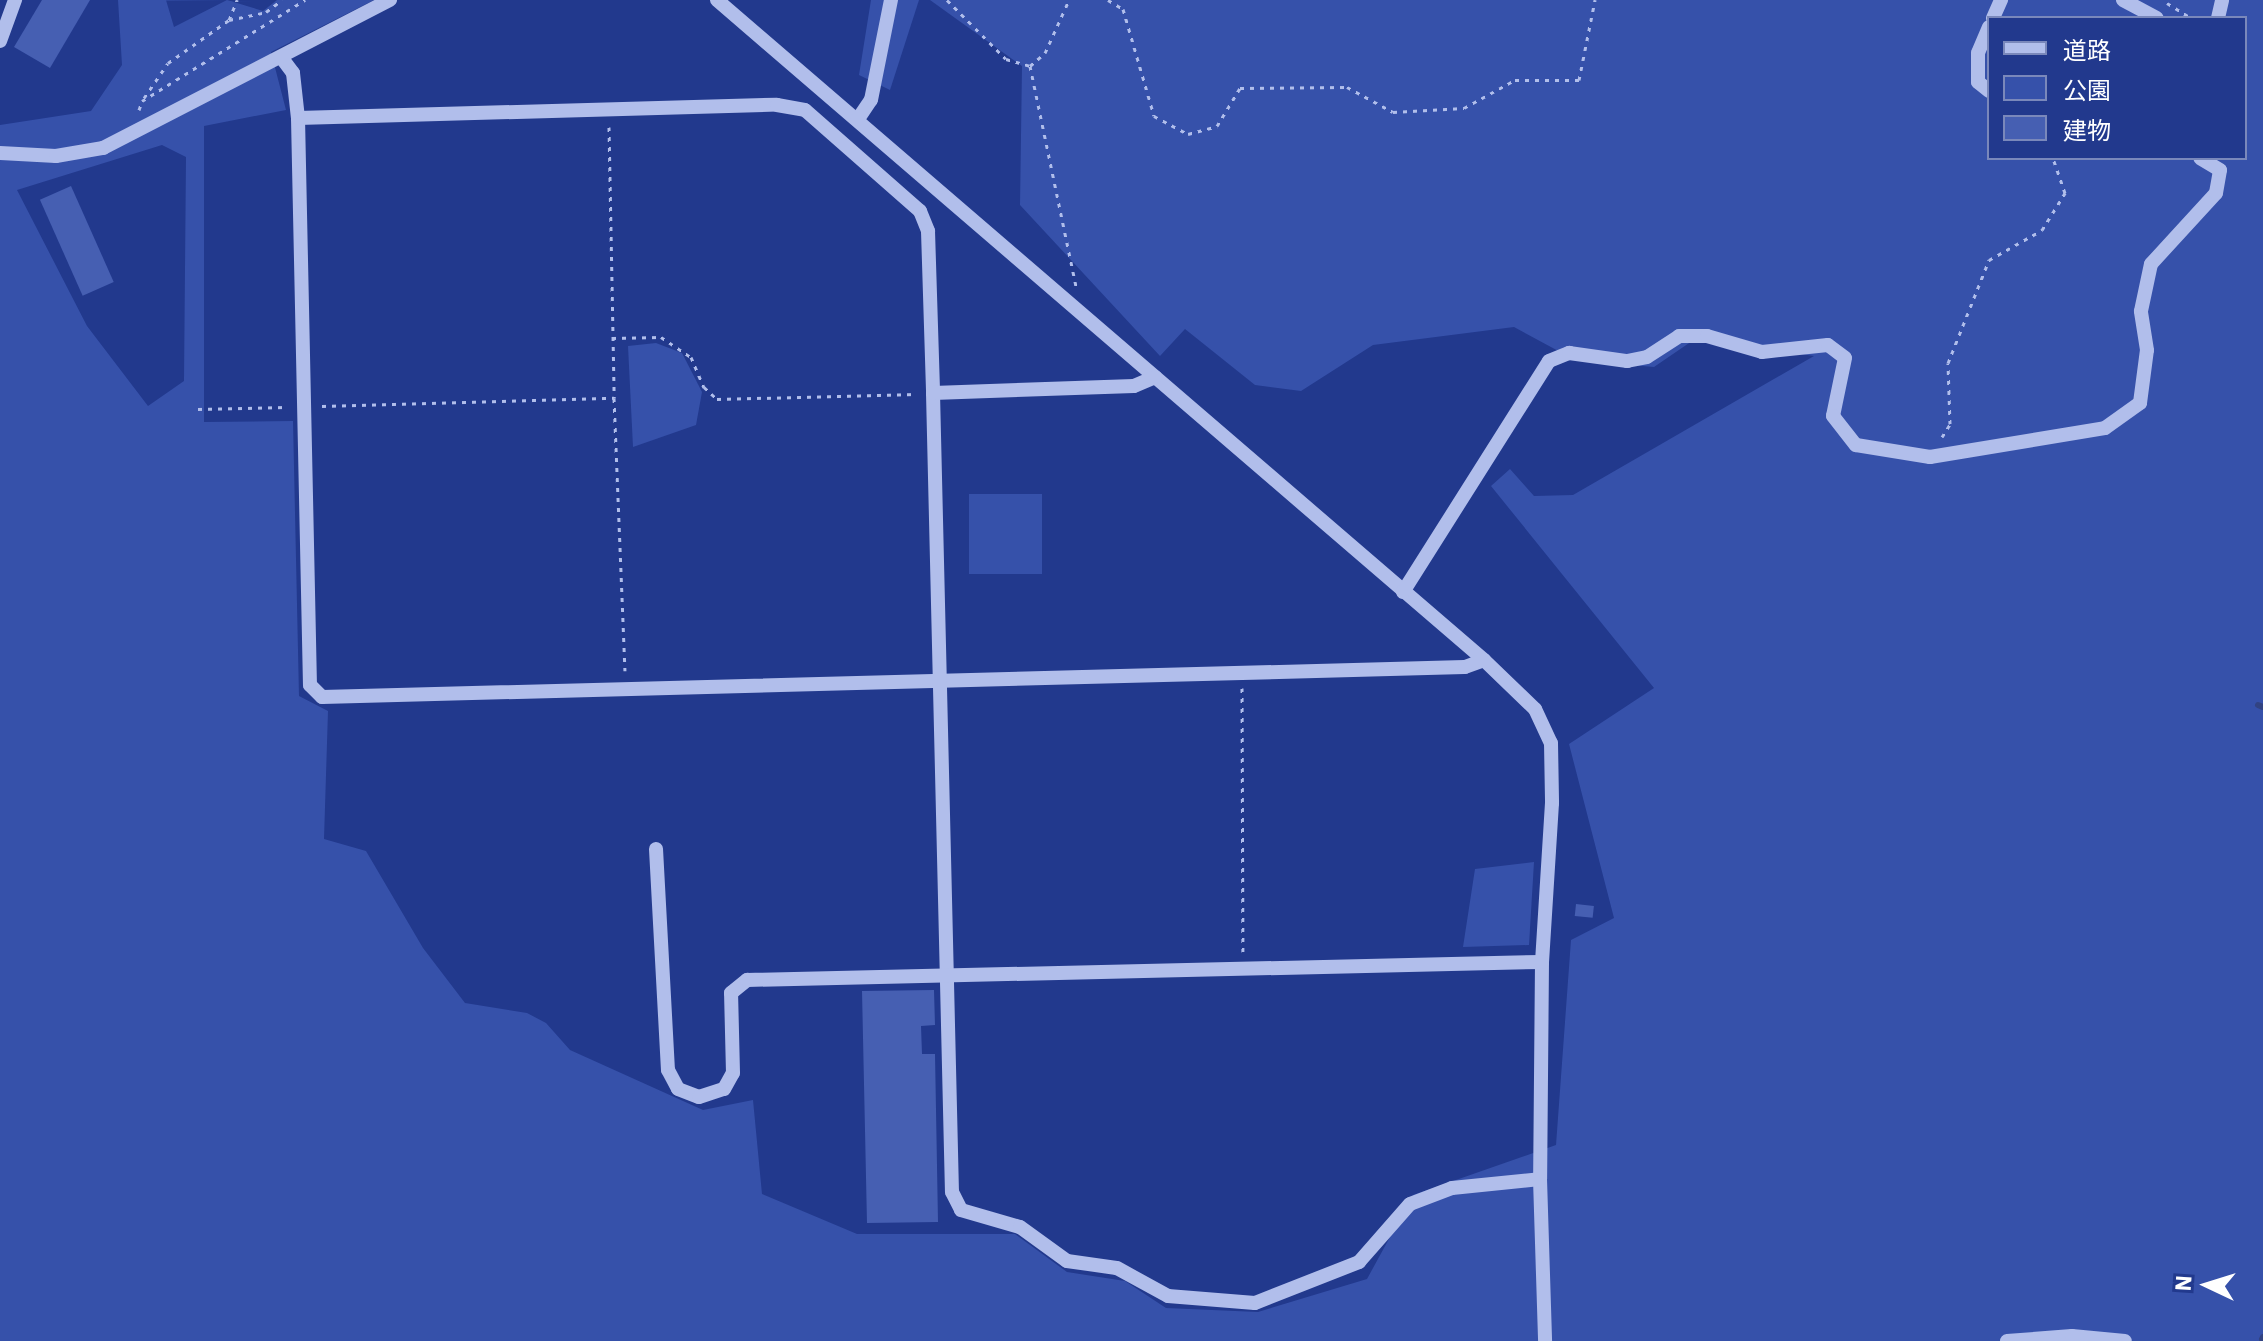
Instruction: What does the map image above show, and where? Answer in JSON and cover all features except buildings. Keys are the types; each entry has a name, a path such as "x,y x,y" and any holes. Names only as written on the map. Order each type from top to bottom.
{"street":[{"path":"0,41 15,0"},
{"path":"0,153 56,156 103,148 390,0"},
{"path":"717,0 1484,660 1535,709 1551,743 1552,803 1542,962 1540,1179 1545,1341"},
{"path":"858,119 871,100 891,0"},
{"path":"2123,0 2153,16"},
{"path":"1987,32 1978,53 1978,82 1987,89"},
{"path":"281,57 293,73 298,118 310,685 322,697 1465,667 1484,660"},
{"path":"298,118 777,105 805,110 920,211 928,231 952,1192 961,1210 1020,1227 1067,1261 1117,1268 1168,1296 1255,1303 1359,1262 1410,1204 1452,1188 1540,1179"},
{"path":"1403,592 1549,361 1569,353 1627,361 1647,357 1679,336 1707,336 1762,352 1828,345 1845,358 1833,416 1856,445 1930,457 2105,428 2140,403 2147,350 2141,311 2151,264 2216,193 2220,170 2203,160"},
{"path":"933,393 1134,386 1155,377"},
{"path":"656,849 668,1070 678,1089 699,1097 724,1089 733,1073 731,993 747,980 1542,962"},
{"path":"2007,1341 2072,1336 2125,1341"}],"path":[{"path":"229,20 237,0"},
{"path":"133,133 142,101 168,63 229,20 266,12 282,0"},
{"path":"142,101 305,0"},
{"path":"947,0 1006,59 1030,66"},
{"path":"1030,66 1045,53 1069,0"},
{"path":"1108,0 1123,9 1154,116 1188,134 1217,126 1240,88 1347,87 1393,112 1464,108 1515,80 1579,80 1595,0"},
{"path":"2162,0 2188,16"},
{"path":"1030,66 1079,311"},
{"path":"609,109 612,338 626,691"},
{"path":"1930,457 1950,424 1948,363 1989,260 2042,230 2065,193 2054,160"},
{"path":"612,338 661,337 691,357 704,387 717,399 933,393"},
{"path":"198,409 614,398"},
{"path":"1242,674 1243,968"}],"green space":[{"path":"118,0 166,0 174,27 227,0 263,11 277,0 374,0 271,52 286,110 204,126 204,422 293,421 299,696 328,711 324,839 366,851 423,948 465,1003 527,1013 546,1023 570,1050 703,1110 753,1100 762,1194 857,1234 1015,1234 1067,1272 1125,1281 1166,1308 1258,1312 1367,1279 1413,1195 1556,1145 1571,940 1614,918 1569,744 1654,688 1491,486 1510,469 1534,496 1573,495 1814,356 1695,339 1654,367 1575,360 1514,327 1373,345 1301,391 1255,385 1185,329 1160,356 1020,205 1022,66 930,0 2263,0 2263,1341 0,1341 0,125 91,111 122,65","holes":["162,145 186,157 184,381 148,406 87,326 17,190"]},
{"path":"871,0 919,0 890,90 859,75"},
{"path":"656,343 682,353 702,392 696,425 633,447 628,346"},
{"path":"969,494 1042,494 1042,574 969,574"},
{"path":"1534,862 1529,945 1463,947 1475,869"}],"waterway":[{"path":"2258,705 2263,707"}]}
